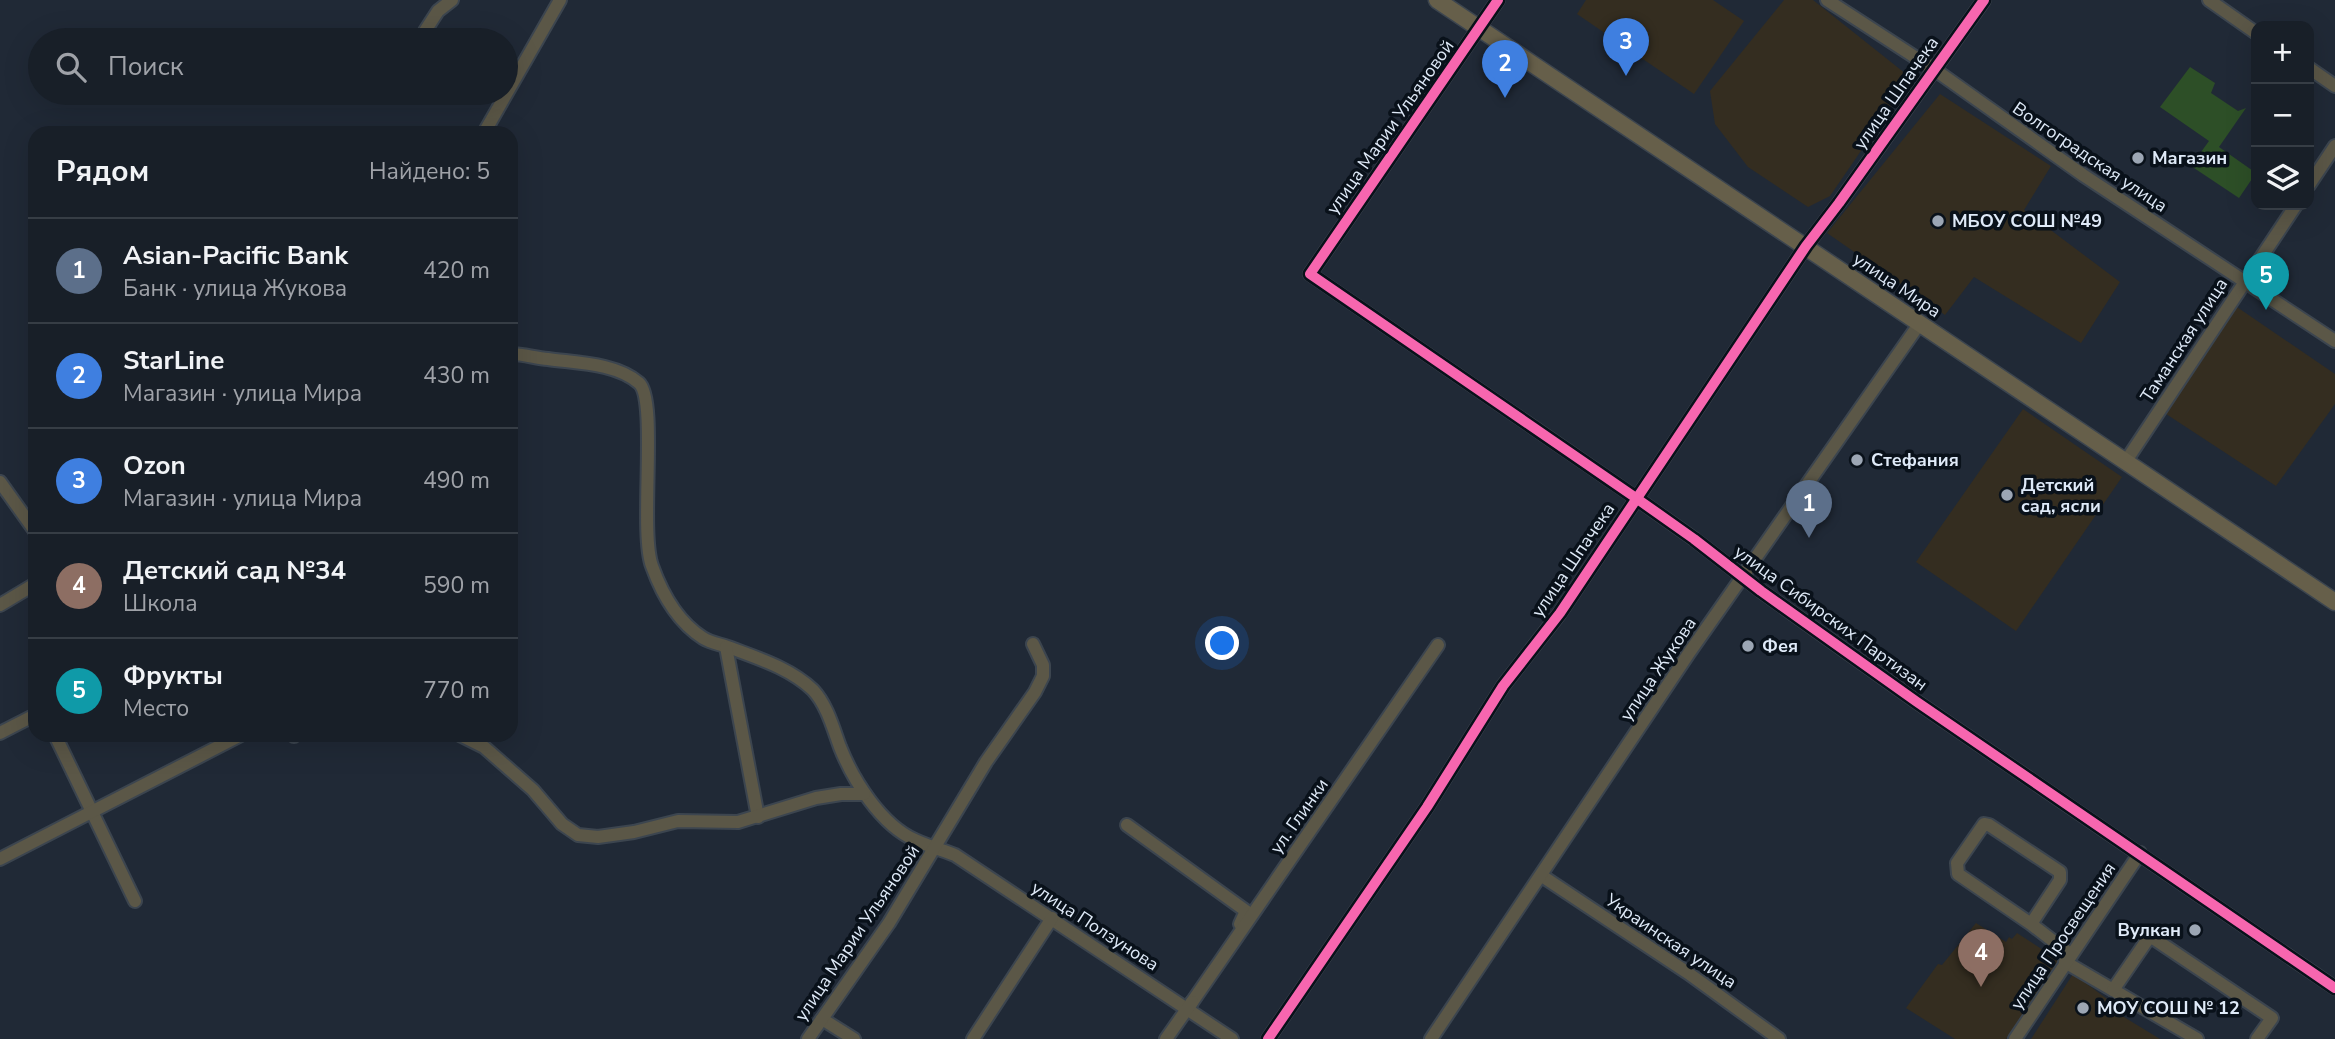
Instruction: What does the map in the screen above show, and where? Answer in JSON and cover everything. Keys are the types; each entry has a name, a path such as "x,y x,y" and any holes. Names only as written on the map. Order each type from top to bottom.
{"main road":[{"name":"улица Мира","path":"1437,0 2335,602"}],"street":[{"path":"427,28 438,11 452,0"},
{"path":"518,74 560,0"},
{"name":"улица Марии Ульяновой","path":"1310,274 1498,0"},
{"name":"Волгоградская улица","path":"1827,0 1934,70 2083,175 2335,341"},
{"name":"улица Шпачека","path":"1268,1039 1427,807 1503,686 1560,613 1805,246 1839,203 1984,0"},
{"path":"2209,0 2251,29"},
{"path":"2314,71 2335,86"},
{"path":"488,126 500,105"},
{"path":"2314,178 2335,146"},
{"name":"Таманская улица","path":"2126,461 2292,210"},
{"name":"улица Сибирских Партизан","path":"1310,274 1636,498 1917,702 2335,988"},
{"name":"улица Жукова","path":"1430,1039 1682,664 1920,323"},
{"name":"улица Ползунова","path":"518,355 590,365 623,373 641,385 646,401 649,431 646,478 651,564 670,604 684,624 706,640 798,678 814,692 827,711 848,765 864,794 906,836 955,855 1232,1039"},
{"path":"2,489 28,522"},
{"path":"0,605 28,588"},
{"name":"улица Марии Ульяновой","path":"808,1039 883,932 986,762 1039,684 1043,676 1043,665 1033,644"},
{"name":"ул. Глинки","path":"1188,1008 1438,645"},
{"path":"726,647 758,817"},
{"path":"0,733 28,719"},
{"path":"58,742 135,901"},
{"path":"0,859 227,742"},
{"path":"474,742 484,747 533,790 562,824 578,835 598,837 634,832 678,821 738,822 816,798 864,794"},
{"path":"2031,924 2060,880 2060,872 1984,824 1957,863 1957,872 2031,924 2068,958 2113,990 2197,1039"},
{"path":"1127,825 1246,911 1244,919 1166,1039"},
{"name":"улица Просвещения","path":"2015,1039 2140,853"},
{"name":"Украинская улица","path":"1542,876 1688,973 1779,1039"},
{"path":"973,1039 1052,918"},
{"path":"2113,990 2150,936 2272,1018 2257,1039"},
{"path":"822,1018 854,1039"}],"shaded area":[{"path":"1586,0 1713,0 1744,21 1694,94 1577,14"},
{"path":"1784,0 1813,0 1911,78 1830,196 1808,207 1748,167 1715,124 1710,91"},
{"name":"МБОУ СОШ №49","path":"1940,94 2051,166 2024,210 2120,282 2081,343 1974,277 1945,315 1827,233"},
{"path":"2234,305 2335,374 2335,404 2276,486 2160,410"},
{"path":"2023,409 2122,477 2016,631 1916,562"},
{"path":"1976,923 2006,942 2017,933 2060,961 2006,1039 1955,1039 1906,1008 1938,964 1942,965"},
{"name":"МОУ СОШ № 12","path":"2073,974 2117,1006 2114,1011 2160,1039 2031,1039"}],"green space":[{"path":"2190,67 2215,83 2211,93 2238,111 2246,108 2219,147 2251,169 2251,180 2239,198 2191,166 2209,141 2160,107"}],"cycle path":[{"path":"1498,0 1310,274 1636,498 1917,702 2335,988"},
{"path":"1268,1039 1427,807 1503,686 1560,613 1806,246 1984,0"}],"place":[{"name":"Ozon","path":"1626,76"},
{"name":"StarLine","path":"1505,98"},
{"name":"Магазин","path":"2138,158"},
{"name":"МБОУ СОШ №49","path":"1938,221"},
{"name":"Фрукты","path":"2266,310"},
{"name":"Стефания","path":"1857,460"},
{"name":"Детский сад, ясли","path":"2007,495"},
{"name":"Asian-Pacific Bank","path":"1809,538"},
{"name":"Фея","path":"1748,646"},
{"name":"Вулкан","path":"2195,930"},
{"name":"Детский сад №34","path":"1981,987"},
{"name":"МОУ СОШ № 12","path":"2083,1008"}]}
